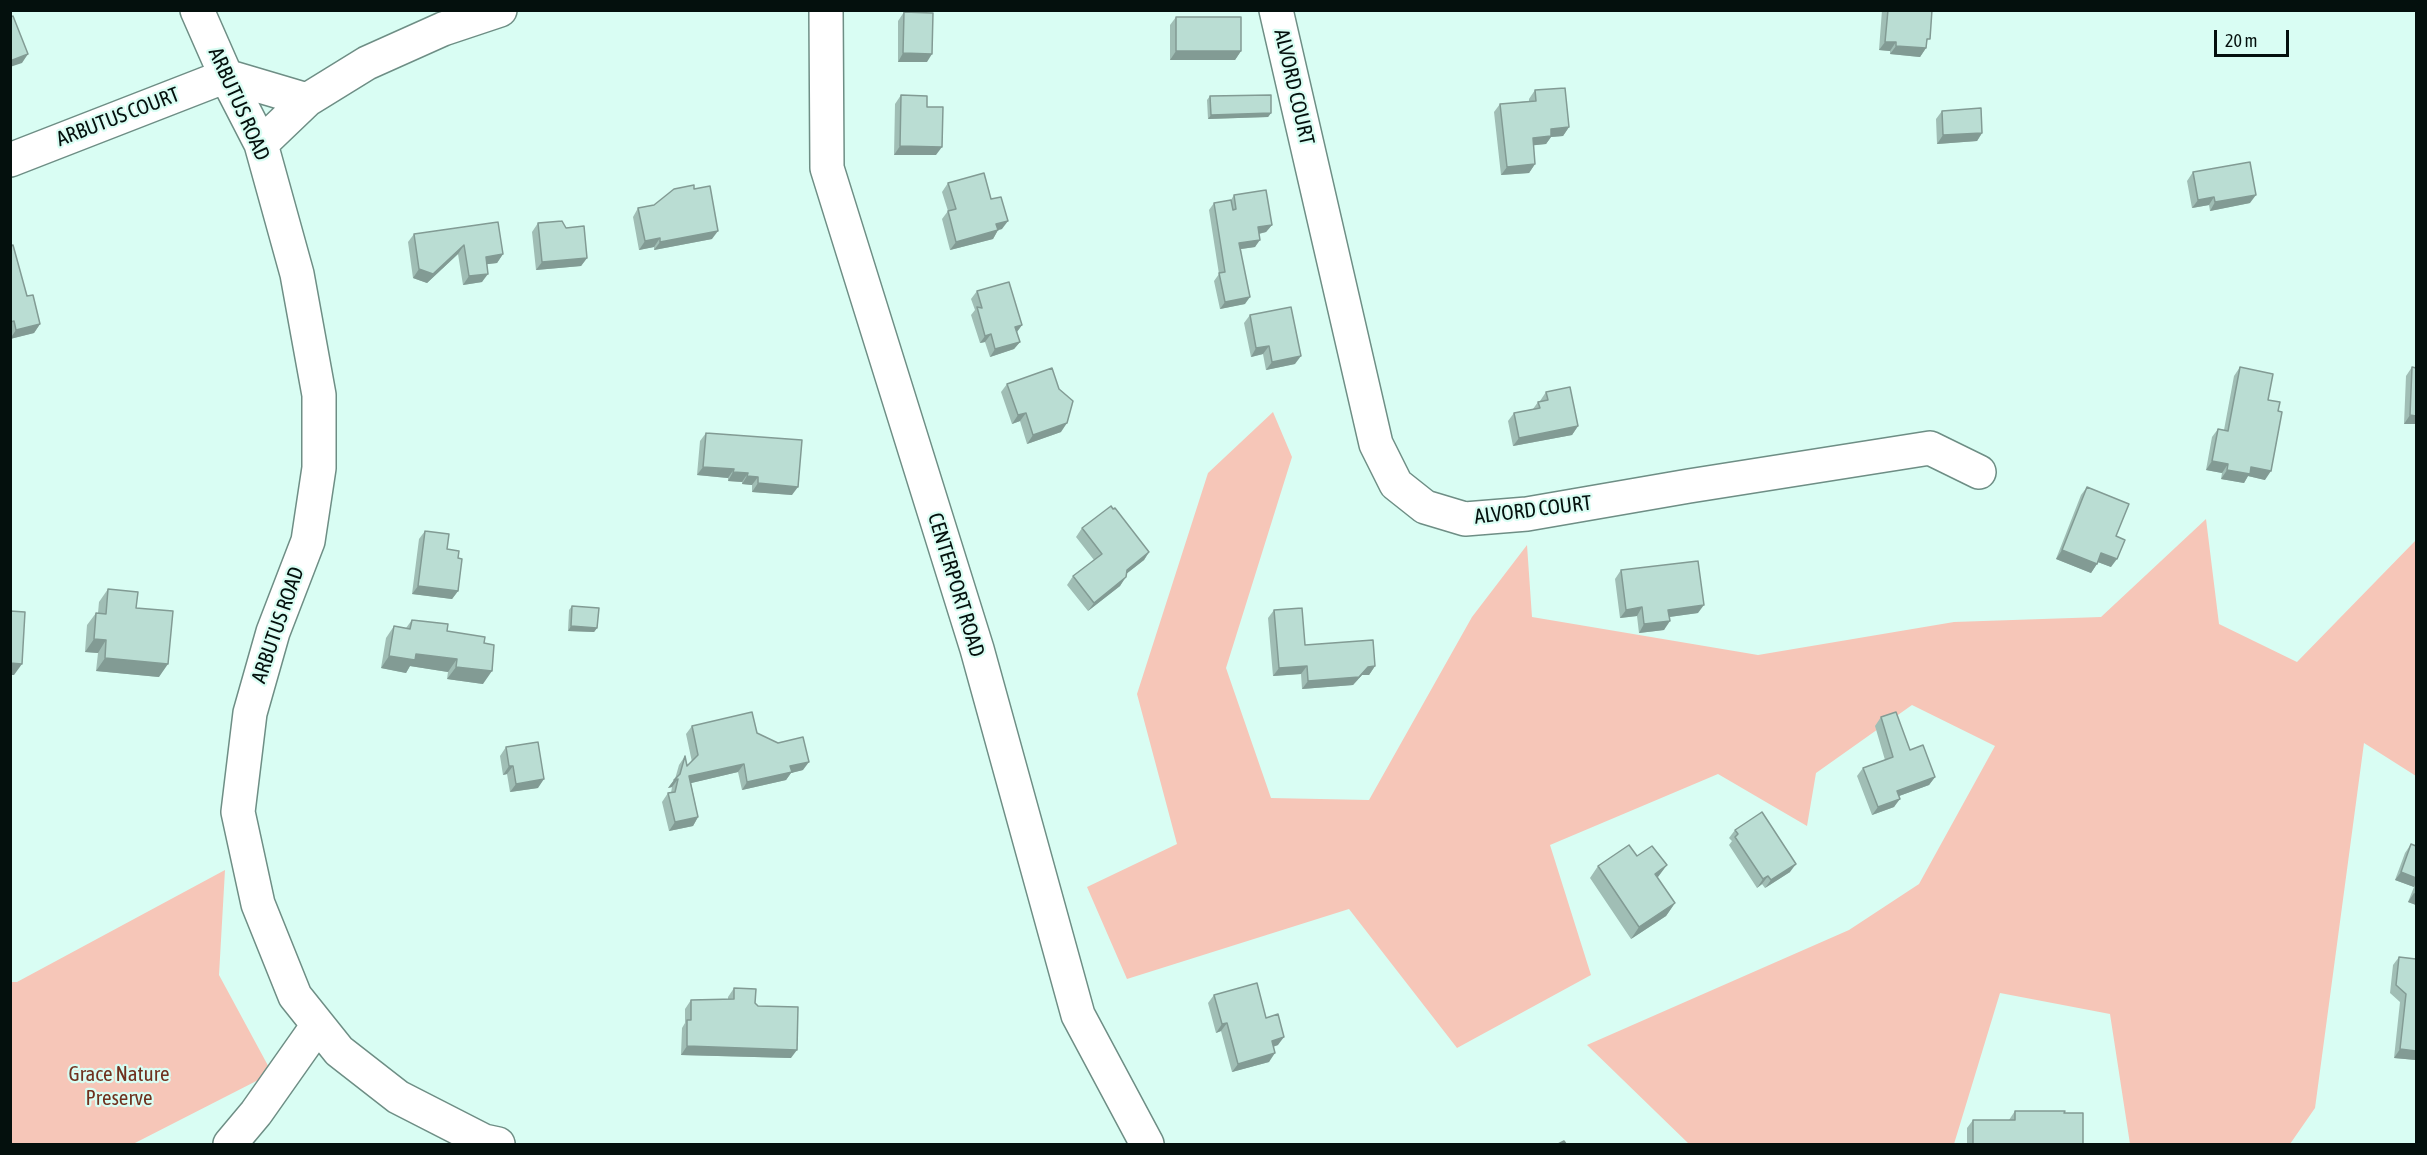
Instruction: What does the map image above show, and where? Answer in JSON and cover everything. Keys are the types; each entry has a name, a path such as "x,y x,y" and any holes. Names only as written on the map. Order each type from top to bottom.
{"street":[{"name":"ARBUTUS ROAD","path":"198,10 226,76 261,144 297,274 319,395 319,468 308,541 273,632 250,713 238,812 258,904 295,996 339,1052 398,1097 484,1141 498,1144"},
{"path":"261,144 308,100 367,63 443,29 500,10"},
{"name":"CENTERPORT ROAD","path":"826,10 827,168 977,649 1078,1015 1147,1144"},
{"name":"ALVORD COURT","path":"1276,10 1376,444 1396,484 1425,507 1465,519 1527,514 1930,448 1979,472"},
{"path":"226,76 308,100"},
{"name":"ARBUTUS COURT","path":"10,160 226,76"},
{"path":"230,1144 256,1113 318,1025"}],"green space":[{"path":"1273,412 1292,457 1226,668 1271,798 1369,800 1472,617 1527,545 1532,617 1758,655 1954,622 2101,617 2206,519 2219,624 2297,662 2416,540 2416,776 2364,743 2315,1108 2290,1144 2130,1144 2110,1014 2000,993 1954,1144 1689,1144 1587,1045 1849,930 1919,884 1995,746 1912,705 1816,773 1807,826 1718,774 1550,845 1591,975 1457,1048 1349,909 1127,979 1087,887 1177,844 1137,694 1208,473"},
{"name":"Grace Nature Preserve","path":"225,870 219,975 272,1073 133,1144 11,1144 10,982 17,982"}],"building":[{"path":"1888,10 1932,10 1930,39 1927,39 1926,48 1896,46 1896,42 1885,42"},
{"path":"904,12 933,13 932,54 903,53"},
{"path":"13,16 28,54 10,61 10,17"},
{"path":"1176,17 1241,17 1241,51 1176,51"},
{"path":"1565,88 1569,127 1551,129 1551,136 1533,138 1535,164 1507,167 1500,104 1536,101 1535,90"},
{"path":"901,95 927,96 927,107 943,107 942,147 900,146"},
{"path":"1271,95 1271,113 1211,115 1210,96"},
{"path":"1981,108 1982,133 1943,135 1942,111"},
{"path":"2250,162 2256,195 2215,202 2214,197 2198,200 2193,172"},
{"path":"984,173 991,199 1001,197 1008,221 996,224 998,230 956,242 948,211 956,209 948,183"},
{"path":"694,185 694,189 710,186 718,231 660,242 660,238 645,241 638,208 654,205 674,189"},
{"path":"1266,190 1272,225 1258,227 1260,240 1239,243 1250,297 1225,302 1219,273 1225,272 1214,203 1231,200 1233,210 1236,209 1234,195"},
{"path":"562,221 566,228 584,226 587,258 542,262 538,223"},
{"path":"498,222 503,254 486,257 488,274 469,276 464,245 433,274 419,269 414,234"},
{"path":"13,245 27,296 33,295 40,324 16,330 14,321 10,322 10,246"},
{"path":"1009,282 1022,325 1015,327 1020,342 995,349 991,334 985,336 977,307 982,308 977,291"},
{"path":"1291,307 1301,356 1272,362 1269,346 1256,348 1250,315"},
{"path":"2240,367 2273,374 2268,400 2280,402 2278,411 2282,412 2271,471 2251,467 2250,474 2227,470 2228,464 2212,461 2218,429 2228,431"},
{"path":"2412,367 2416,368 2416,416 2410,415"},
{"path":"1052,368 1059,389 1073,401 1067,423 1033,435 1026,413 1018,415 1007,384"},
{"path":"1570,387 1578,426 1519,438 1514,413 1540,408 1538,402 1548,400 1546,392"},
{"path":"706,433 802,440 798,487 758,483 758,477 747,476 748,473 733,472 734,469 703,467"},
{"path":"2087,487 2129,504 2116,536 2125,540 2117,559 2101,553 2097,564 2062,550"},
{"path":"1111,506 1115,508 1149,552 1127,570 1126,577 1094,603 1073,576 1102,554 1082,528"},
{"path":"425,531 449,534 447,549 459,551 458,558 462,559 458,591 418,586"},
{"path":"1698,561 1704,605 1668,610 1670,621 1644,624 1642,607 1626,610 1621,570"},
{"path":"108,589 138,592 136,608 173,611 168,664 105,658 106,640 94,639 96,613 106,614"},
{"path":"572,606 599,608 597,628 571,626"},
{"path":"1302,608 1305,645 1373,640 1375,666 1368,667 1359,677 1308,681 1307,666 1279,668 1274,610"},
{"path":"10,611 25,612 22,664 10,663"},
{"path":"412,620 448,624 447,631 485,637 484,643 494,645 492,671 456,667 457,659 416,654 415,660 389,656 394,626 410,629"},
{"path":"752,712 757,733 778,743 803,737 809,762 790,766 792,772 747,782 744,764 689,776 698,817 675,822 668,793 675,792 678,779 674,780 680,774 685,756 687,766 698,755 692,726"},
{"path":"1896,712 1910,750 1923,745 1935,777 1897,791 1900,799 1878,807 1863,768 1893,757 1881,717"},
{"path":"538,742 544,779 516,784 513,766 509,766 506,747"},
{"path":"1762,812 1796,864 1771,880 1768,876 1763,879 1735,837 1738,834 1735,830"},
{"path":"2411,844 2416,846 2416,878 2401,872"},
{"path":"1629,845 1637,856 1652,846 1667,865 1655,874 1675,903 1639,927 1598,866"},
{"path":"2399,957 2416,959 2416,1051 2400,1049 2406,994 2396,985"},
{"path":"1257,983 1266,1018 1278,1014 1284,1037 1272,1041 1275,1053 1238,1064 1227,1023 1222,1024 1214,995"},
{"path":"734,988 756,989 755,1003 758,1006 798,1007 797,1050 687,1046 687,1020 691,1020 691,1000 734,999"},
{"path":"2015,1111 2083,1113 2083,1144 1973,1144 1973,1120 2015,1120"}]}
